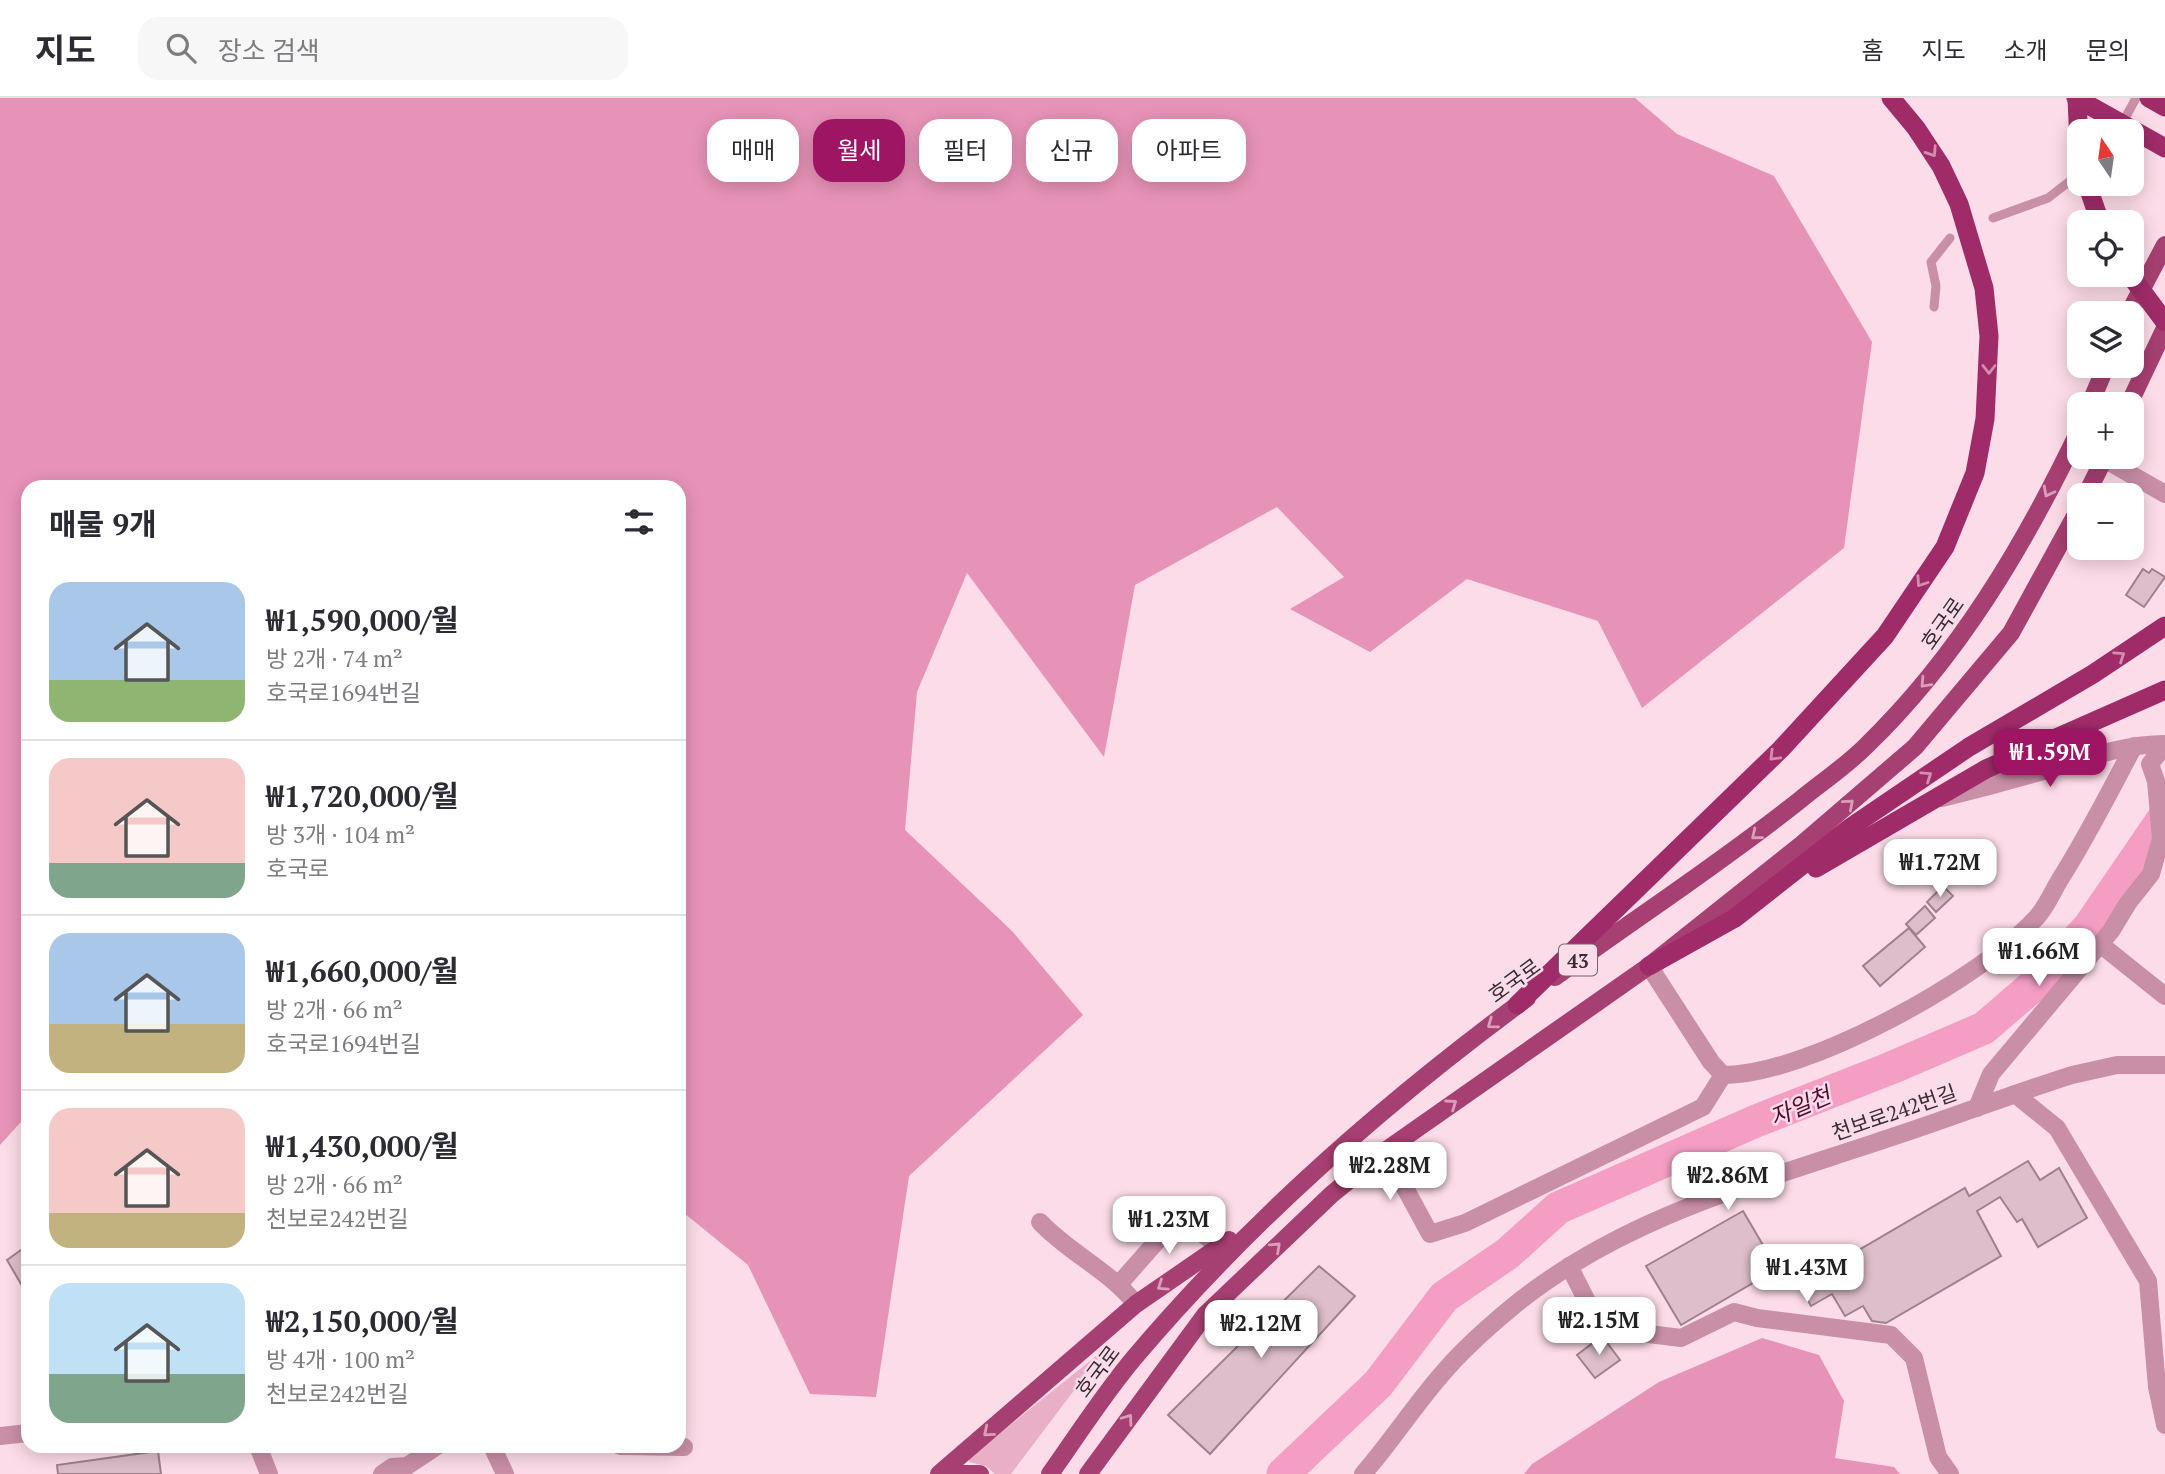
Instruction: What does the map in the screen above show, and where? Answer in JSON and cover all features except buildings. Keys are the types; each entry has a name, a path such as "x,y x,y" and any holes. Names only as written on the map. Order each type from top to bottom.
{"highway":[{"path":"1517,1005 1781,749 1885,636 1945,547 1975,473 1989,380 1989,336 1984,288 1959,204 1941,166 1916,128 1891,98"},
{"path":"2077,98 2078,119"},
{"path":"2077,98 2165,148"},
{"path":"2149,98 2165,107"},
{"path":"2139,287 2165,322"},
{"path":"1735,918 1851,827 1969,747 2093,674 2165,626"},
{"path":"1648,966 1735,918 1986,769 2158,692"}],"main road":[{"path":"2135,301 2165,245"},
{"path":"2135,392 2165,328"},
{"name":"호국로","path":"1050,1474 1132,1361 1214,1268 1295,1187 1443,1060 1641,914 1746,843 1865,748 1936,671 1990,595 2067,453"},
{"name":"43","path":"1088,1474 1205,1315 1332,1194 1385,1151 1648,966 1801,845 1915,747 2011,633 2067,531"},
{"path":"939,1474 1136,1304 1220,1247 1295,1187"},
{"path":"960,1474 980,1474"}],"street":[{"path":"2123,469 2165,494"},
{"path":"1931,800 1990,787 2134,746 2165,744"},
{"path":"2151,874 2161,839 2156,781 2150,764 2165,744"},
{"path":"1648,966 1710,1062 1723,1075 1744,1075 1856,1037 1941,991 2002,950 2038,916 2072,861 2134,746"},
{"path":"1977,1108 1991,1074 2100,944 2151,874 2165,860"},
{"path":"2100,944 2165,996"},
{"name":"천보로242번길","path":"1363,1474 1443,1372 1472,1342 1512,1307 1569,1266 1610,1241 1663,1216 1738,1187 2072,1075 2117,1065 2165,1065"},
{"path":"1385,1151 1430,1234 1465,1223 1703,1107 1723,1075"},
{"path":"2015,1094 2057,1128 2148,1280 2157,1387 2165,1425"},
{"path":"1120,1283 1179,1216 1220,1247"},
{"path":"1040,1222 1059,1242 1120,1283 1136,1304"},
{"path":"1569,1266 1594,1315 1617,1330 1681,1338 1734,1312 1757,1318 1891,1335 1914,1358 1938,1457 1950,1474"},
{"path":"0,1436 21,1434"},
{"path":"261,1453 269,1474"},
{"path":"382,1474 392,1467 407,1466 424,1453"},
{"path":"495,1453 505,1474"}],"lane":[{"path":"2125,119 2136,98"},
{"path":"1993,218 2048,198 2067,183"},
{"path":"1934,307 1936,286 1931,262 1946,240 1950,239"}],"shaded area":[{"path":"0,98 1635,98 1677,134 1774,176 1872,342 1844,548 1642,708 1598,621 1467,579 1370,652 1290,609 1344,577 1277,507 1135,585 1104,757 967,573 917,692 905,830 1012,931 1083,1015 909,1176 876,1397 810,1394 748,1265 686,1215 686,480 21,480 21,1122 0,1145"},
{"path":"1762,1338 1819,1355 1844,1401 1835,1458 1894,1467 1900,1474 1524,1474 1532,1464 1659,1382"},
{"path":"1106,1348 1011,1474 995,1474 986,1466 969,1462 969,1458"}],"waterway":[{"name":"자일천","path":"1283,1474 1378,1384 1444,1297 1507,1254 1558,1208 1756,1121 1984,1028 2042,978 2089,927 2165,816"}]}
